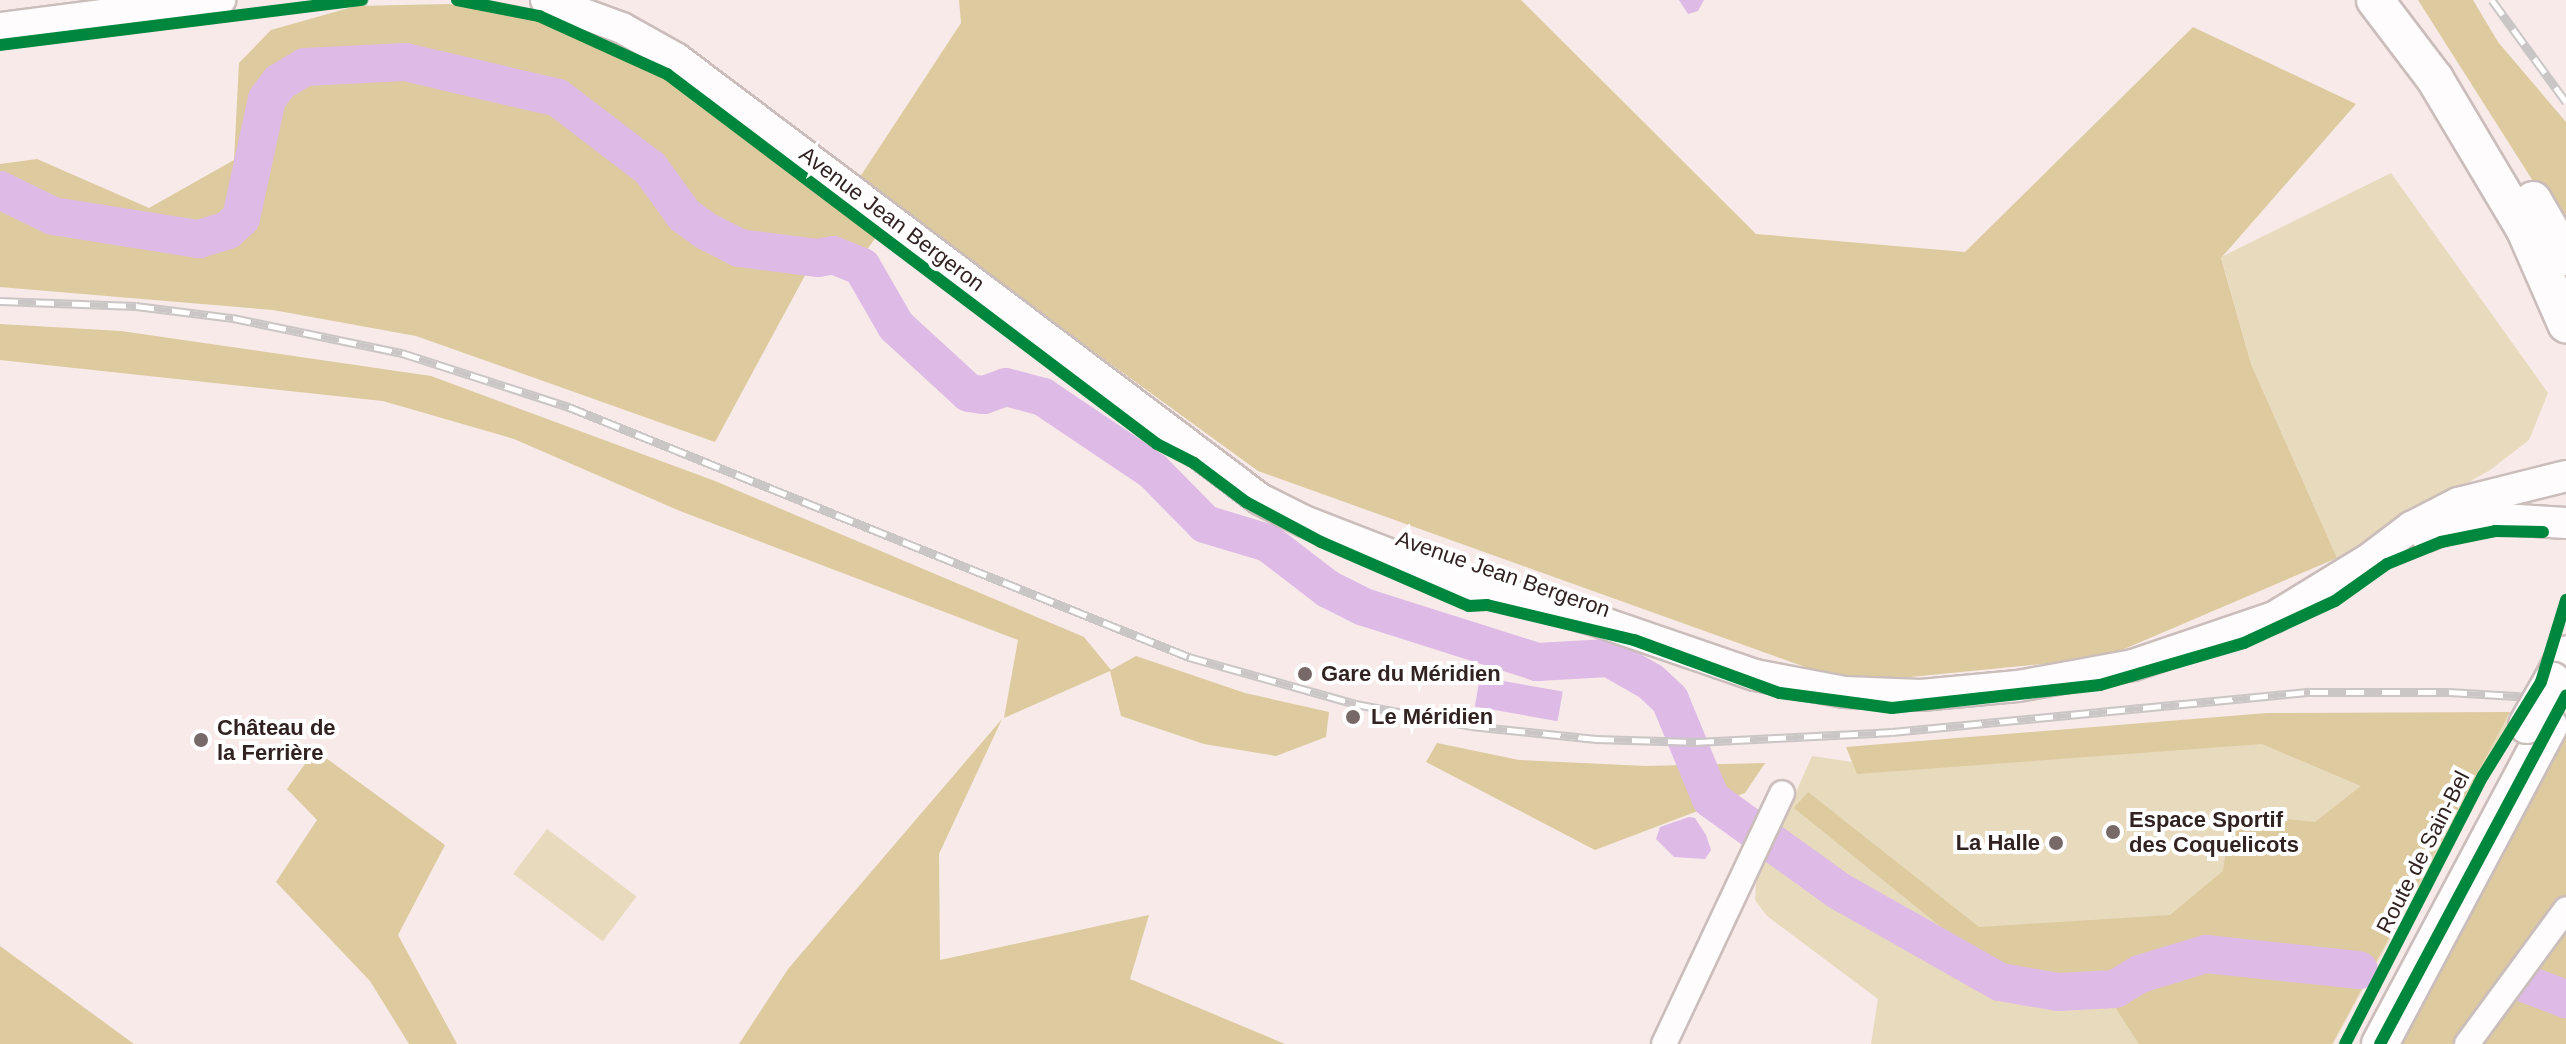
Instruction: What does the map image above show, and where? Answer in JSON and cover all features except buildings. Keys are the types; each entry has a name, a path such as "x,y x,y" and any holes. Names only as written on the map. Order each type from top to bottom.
{"main road":[{"path":"2375,0 2435,79 2525,230 2566,324"},
{"path":"2396,0 2445,66 2566,257"},
{"name":"Route de Sain-Bel","path":"2363,1044 2552,696"},
{"name":"Route de Sain-Bel","path":"2380,1044 2552,696"}],"street":[{"path":"0,28 220,0"},
{"name":"Avenue Jean Bergeron","path":"546,0 622,28 677,59 1222,467 1463,562 1767,668 1784,680 1844,692 1921,695 2086,676 2241,632 2369,559 2411,527 2458,503 2566,476"},
{"name":"Avenue Jean Bergeron","path":"2369,559 2454,525 2502,519 2566,523"},
{"path":"1664,1044 1782,793"},
{"path":"2467,1044 2566,909"}],"shaded area":[{"path":"959,0 1521,0 1756,234 1965,252 2193,27 2356,104 2221,258 2251,364 2337,558 2103,658 1850,683 1258,471 858,180 961,23"},
{"path":"1679,0 1704,0 1698,11 1688,14"},
{"path":"2418,0 2473,0 2498,42 2566,122 2566,233"},
{"path":"448,4 551,18 677,59 890,217 864,254 822,244 715,442 416,336 273,310 0,287 0,164 37,159 149,208 234,160 239,63 271,30 356,6"},
{"path":"2391,173 2548,393 2529,440 2490,470 2337,558 2251,364 2221,257"},
{"path":"0,324 121,331 431,376 715,481 1084,637 1111,670 1136,656 1245,693 1329,712 1326,737 1276,756 1204,744 1121,716 1110,671 1004,718 1018,640 680,511 514,439 383,401 0,360"},
{"path":"1480,677 1563,692 1558,721 1475,707"},
{"path":"2510,712 2332,1044 2139,1044 2113,1004 1988,992 1972,952 1794,808 1808,792 1979,927 2170,915 2223,871 2231,813 2315,822 2361,786 2262,744 1857,774 1846,747 2267,713"},
{"name":"Espace Sportif des Coquelicots","path":"2467,715 2510,719 2333,1044 1871,1044 1878,999 1767,916 1755,900 1756,882 1812,756 1859,763"},
{"path":"1002,719 939,854 940,960 1149,915 1130,979 1285,1044 739,1044 788,969"},
{"path":"2566,732 2566,1044 2399,1044"},
{"path":"1437,743 1519,760 1646,766 1765,763 1745,793 1595,850 1426,762"},
{"path":"315,750 445,845 398,935 457,1044 409,1044 370,981 276,882 317,820 287,789"},
{"path":"1689,817 1695,818 1706,835 1711,850 1705,859 1674,857 1656,839 1660,827"},
{"path":"547,829 636,896 603,941 513,874"},
{"path":"0,946 134,1044 0,1044"}],"waterway":[{"path":"0,190 53,216 199,239 228,230 241,218 267,99 280,82 305,67 405,62 558,98 650,168 684,215 706,231 739,248 818,258 833,255 862,267 896,326 969,393 984,395 1006,387 1043,397 1153,471 1205,524 1268,543 1328,589 1364,607 1537,662 1609,658 1651,682 1670,700 1711,799 1839,891 2000,982 2058,992 2115,989 2140,974 2206,954 2359,970"},
{"path":"2526,984 2566,999"}],"railway":[{"path":"2492,0 2566,102"},
{"path":"0,301 136,306 233,318 402,353 569,407 1189,657 1356,704 1471,726 1596,739 1696,742 1892,732 2310,692 2449,692 2566,699"}],"cycle path":[{"path":"0,45 362,0"},
{"path":"457,0 539,16 667,74 1157,444 1194,463 1246,502 1321,542 1469,606 1487,605 1634,640 1780,693 1892,708 2100,685 2244,643 2335,601 2387,564 2441,542 2495,531 2543,532"},
{"path":"2345,1044 2483,776 2541,682 2566,600"},
{"path":"2380,1044 2566,695"}],"place":[{"name":"Gare du Méridien","path":"1305,674"},
{"name":"Le Méridien","path":"1353,717"},
{"name":"Château de la Ferrière","path":"201,740"},
{"name":"Espace Sportif des Coquelicots","path":"2113,832"},
{"name":"La Halle","path":"2056,843"}]}
